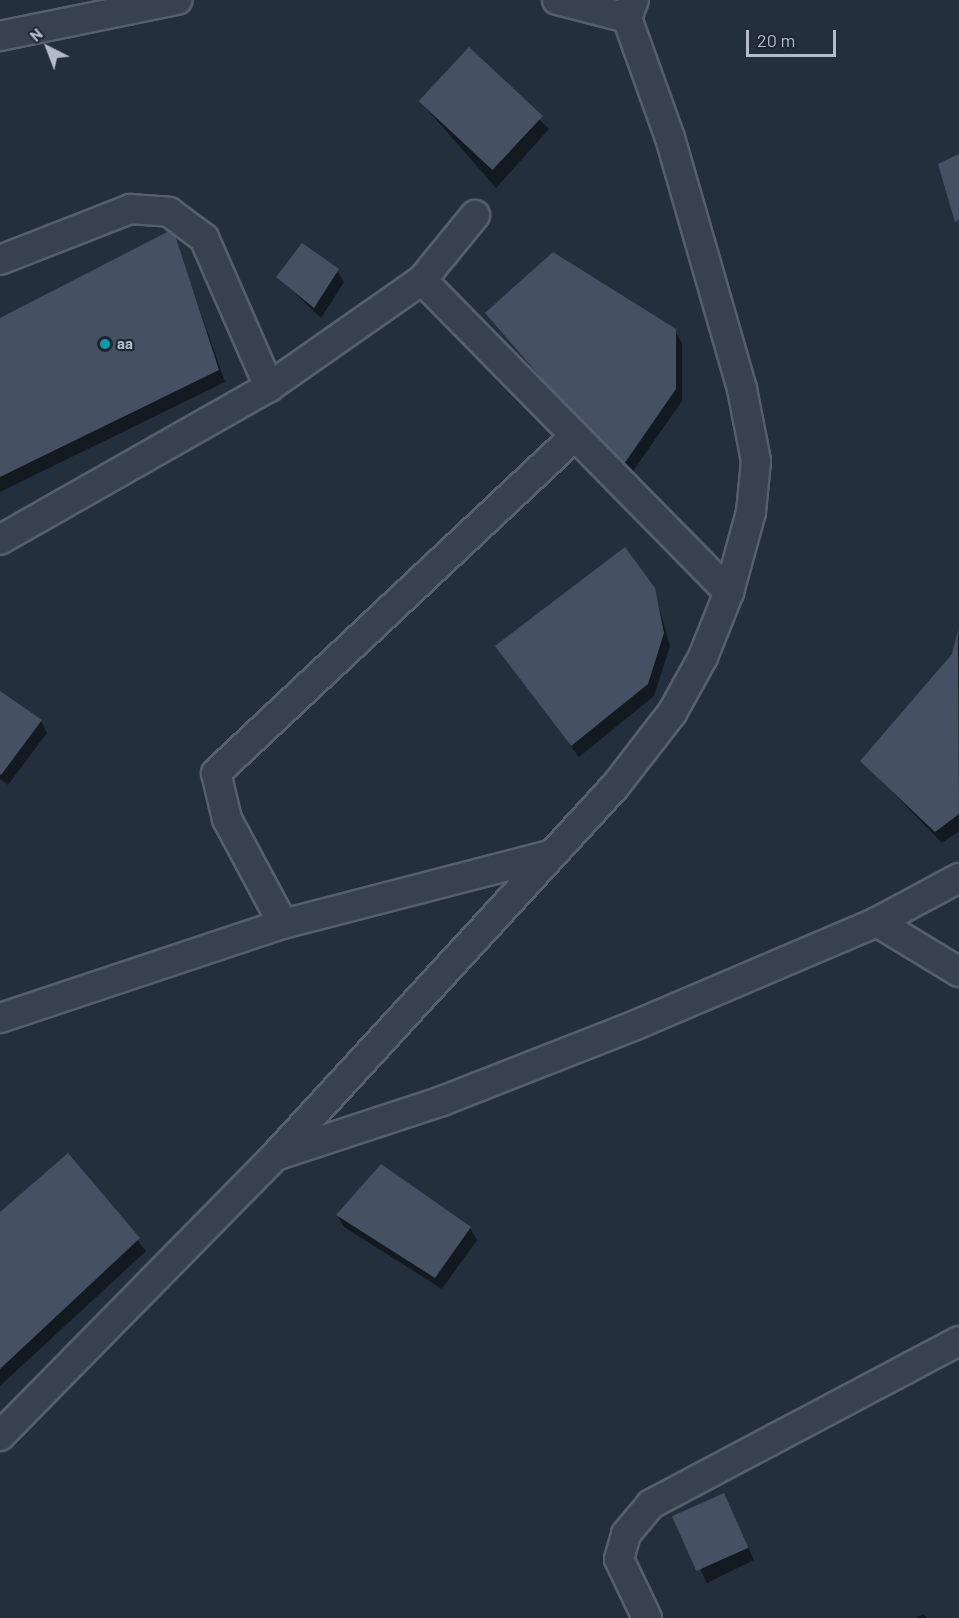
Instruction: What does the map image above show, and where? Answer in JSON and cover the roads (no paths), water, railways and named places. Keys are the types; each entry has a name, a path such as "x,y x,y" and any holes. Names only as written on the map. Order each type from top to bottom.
{"street":[{"path":"0,36 177,0"},
{"path":"0,1436 276,1155 546,856 613,789 672,713 703,657 729,592 751,512 754,451 742,389 670,138 631,9 557,0"},
{"path":"0,260 129,208 169,213 204,238 269,387"},
{"path":"0,540 269,387 422,280 475,215"},
{"path":"422,280 729,592"},
{"path":"283,924 227,819 216,773 575,436"},
{"path":"0,1018 283,924 546,856"},
{"path":"276,1155 442,1101 877,922 959,878"},
{"path":"877,922 959,972"},
{"path":"647,1618 618,1558 626,1534 651,1504 959,1341"}],"place":[{"name":"aa","path":"105,344"}]}
